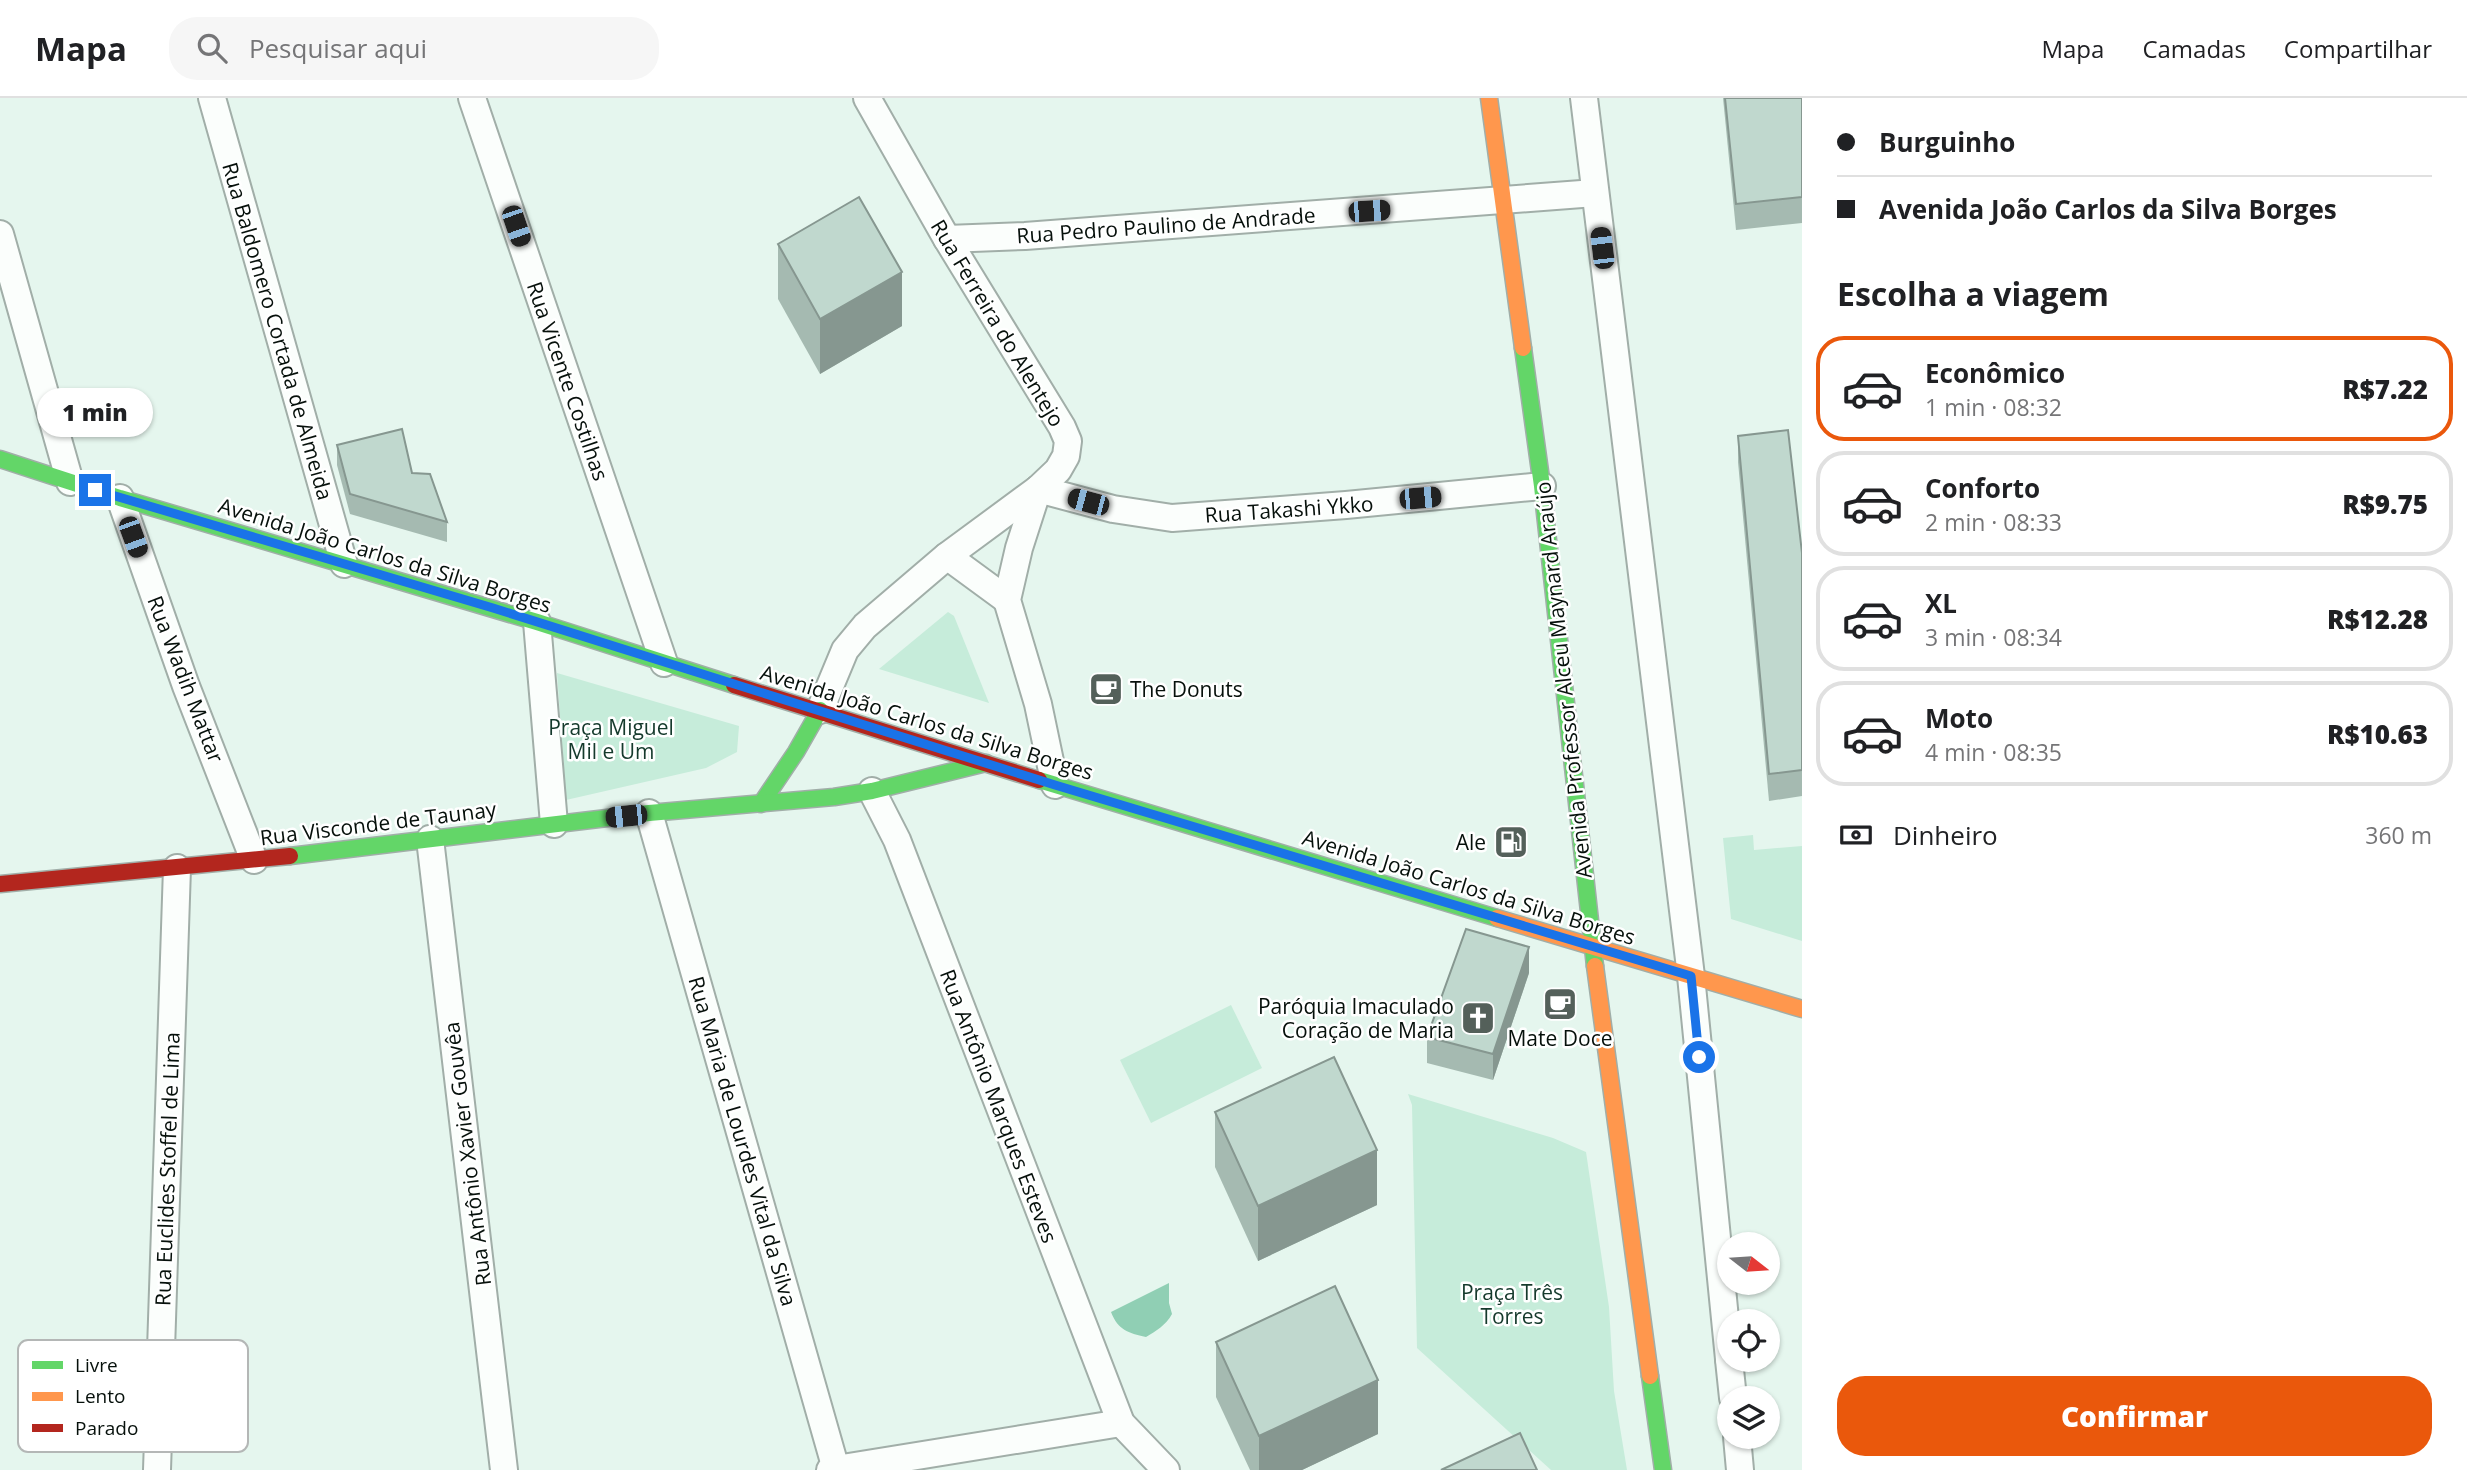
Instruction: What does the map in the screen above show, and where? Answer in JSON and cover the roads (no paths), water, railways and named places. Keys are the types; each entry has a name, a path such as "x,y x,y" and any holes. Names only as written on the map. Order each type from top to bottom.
{"street":[{"name":"Rua Baldomero Cortada de Almeida","path":"212,98 344,564"},
{"name":"Rua Vicente Costilhas","path":"472,98 663,663"},
{"name":"Rua Ferreira do Alentejo","path":"820,710 845,650 865,626 947,555 1038,489 1058,470 1066,456 1068,441 947,239 867,98"},
{"name":"Avenida Professor Alceu Maynard Araújo","path":"1489,98 1542,486 1593,948 1663,1470"},
{"path":"1584,98 1691,976 1724,1309"},
{"name":"Rua Pedro Paulino de Andrade","path":"947,239 1024,236 1595,193"},
{"path":"0,234 70,482"},
{"name":"Avenida João Carlos da Silva Borges","path":"0,459 120,498 537,622 1055,785 1802,1009"},
{"name":"Rua Takashi Ykko","path":"1038,489 1113,509 1172,518 1542,486"},
{"path":"1038,489 1019,548 1007,600 1038,704 1055,785"},
{"name":"Rua Wadih Mattar","path":"120,498 187,686 254,860"},
{"path":"947,555 1007,600"},
{"path":"537,622 554,824"},
{"path":"761,804 820,710"},
{"name":"Rua Visconde de Taunay","path":"0,884 254,860 649,813 872,791 986,763"},
{"name":"Rua Antônio Marques Esteves","path":"872,791 897,841 1121,1423"},
{"name":"Rua Maria de Lourdes Vital da Silva","path":"649,813 833,1469"},
{"name":"Rua Antônio Xavier Gouvêa","path":"430,838 504,1470"},
{"name":"Rua Euclides Stoffel de Lima","path":"161,1340 177,868"},
{"path":"833,1469 1121,1423 1166,1470"},
{"path":"1738,1449 1740,1470"},
{"name":"Rua Euclides Stoffel de Lima","path":"157,1470 158,1452"}],"place":[{"name":"The Donuts","path":"1106,689"},
{"name":"Ale","path":"1511,842"},
{"name":"Mate Doce","path":"1560,1004"},
{"name":"Paróquia Imaculado Coração de Maria","path":"1478,1018"}],"park label":[{"name":"Praça Miguel Mil e Um","path":"611,739"},
{"name":"Praça Três Torres","path":"1512,1304"}]}
